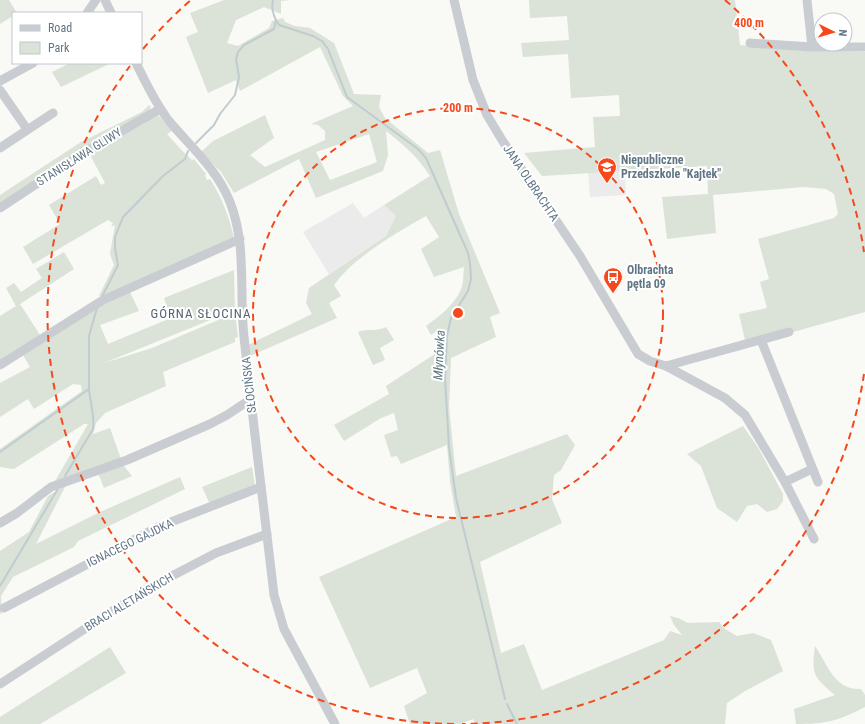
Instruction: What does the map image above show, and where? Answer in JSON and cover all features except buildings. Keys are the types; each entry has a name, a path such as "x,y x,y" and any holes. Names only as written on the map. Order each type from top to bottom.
{"street":[{"path":"88,12 96,0"},
{"path":"105,0 111,12"},
{"name":"JANA OLBRACHTA","path":"454,0 473,80 487,115 502,140 580,256 638,354 650,361 666,366"},
{"path":"807,0 812,46"},
{"path":"750,44 865,47"},
{"path":"0,81 31,64"},
{"name":"SŁOCIŃSKA","path":"137,64 160,109 209,165 219,180 235,214 240,239 242,308 251,399 274,595 284,630 335,724"},
{"path":"0,90 27,129"},
{"name":"STANISŁAWA GLIWY","path":"0,208 85,152 160,109"},
{"path":"0,148 53,113"},
{"path":"0,366 103,300 240,239"},
{"path":"666,366 789,332"},
{"path":"761,340 818,482"},
{"path":"666,366 726,398 745,415 785,482 814,539"},
{"path":"0,523 17,513 51,487 127,460 210,424 251,399"},
{"path":"785,482 812,469"},
{"name":"IGNACEGO GAJDKA","path":"4,608 158,527 261,487"},
{"name":"BRACI ALETAŃSKICH","path":"0,684 143,591 210,556 267,534"}],"shaded area":[{"name":"Niepubliczne Przedszkole \"Kajtek\"","path":"625,171 626,195 590,197 588,173"},
{"path":"353,203 364,218 384,205 396,216 386,236 329,274 303,232"}],"green space":[{"path":"0,0 9,0 16,12 12,12 12,17 0,24"},
{"path":"224,0 290,0 281,1 281,14 264,7 236,20 227,43 238,46 269,28 272,21 283,18 285,22 295,26 310,28 334,43 354,94 381,95 379,107 385,118 428,153 440,150 459,214 500,313 490,317 496,337 451,358 449,407 456,476 567,434 575,445 561,470 554,475 552,499 562,523 480,562 501,653 524,644 542,690 664,640 670,631 682,635 674,625 670,616 688,623 719,622 725,629 737,636 753,633 771,640 783,671 745,691 727,703 725,724 475,724 473,719 460,724 410,724 404,706 427,693 417,668 370,688 319,577 456,517 450,481 447,445 401,464 397,456 391,457 384,435 398,430 394,413 381,418 344,441 334,425 389,394 386,386 438,352 439,330 431,335 426,326 452,303 460,292 463,284 464,267 434,277 421,249 439,237 426,216 376,246 342,275 334,285 341,296 329,303 337,318 250,356 248,345 312,314 306,303 309,288 386,236 396,216 384,205 430,176 421,163 399,141 386,131 388,155 383,171 316,198 299,159 234,193 221,172 201,152 213,141 265,115 274,138 250,155 265,167 325,140 325,131 318,125 311,124 353,106 343,96 320,47 240,91 236,80 208,93 186,37 198,32 190,13","holes":["369,134 377,162 330,180 316,152"]},
{"path":"529,0 735,0 740,45 813,50 813,52 865,52 865,312 793,332 745,340 739,314 767,308 760,282 769,279 758,239 834,218 838,214 834,194 826,189 803,187 713,195 716,233 667,239 662,197 708,194 707,166 542,176 524,153 595,147 593,117 620,116 619,95 571,98 568,54 523,57 521,43 569,40 567,16 530,18"},
{"path":"68,64 109,64 61,87 52,72"},
{"path":"149,105 151,107 147,114 84,147 0,204 0,195 81,142 142,112"},
{"path":"157,114 172,131 167,134 192,160 194,159 206,174 205,176 207,180 210,179 225,207 234,238 107,296 99,296 114,265 110,254 115,225 111,227 113,223 108,220 33,264 23,247 60,224 49,205 96,176 101,185 105,183 89,153 147,122 146,120"},
{"path":"64,252 74,269 20,304 40,335 0,361 0,316 16,306 6,288 14,283 21,292 42,278 36,269"},
{"path":"234,270 235,310 104,363 152,348 235,313 238,337 235,338 235,342 163,372 166,386 105,413 96,423 93,434 110,428 121,459 54,483 88,424 84,424 14,469 0,467 0,449 82,391 81,385 73,384 34,409 28,399 0,417 0,383 30,367 23,355 77,320 129,290 139,311 100,325 108,344 171,318 164,298"},
{"path":"386,327 394,340 380,348 385,360 373,365 358,332"},
{"path":"743,426 759,449 783,494 783,501 777,509 767,512 757,504 747,506 737,522 717,508 701,466 687,454"},
{"path":"123,465 132,476 104,488 98,473"},
{"path":"252,467 255,486 210,504 202,487"},
{"path":"180,477 185,489 78,541 74,547 13,577 1,596 2,613 0,614 0,551 29,532 48,496 66,485 36,544 100,512"},
{"path":"815,646 828,668 838,681 852,688 861,689 865,695 865,707 847,716 832,721 796,724 794,709 835,695 822,684 816,675 813,663"},
{"path":"110,647 126,673 40,724 0,724 0,717"}],"waterway":[{"name":"Młynówka","path":"273,0 273,13 279,25 313,36 322,41 328,49 347,97 418,149 426,158 468,253 471,279 468,291 451,318 447,336 445,379 449,447 456,498 505,699"},
{"path":"196,143 214,125 220,114 235,95 239,77 236,59 238,52 244,45 274,29 276,20"},
{"path":"102,297 118,265 115,237 123,217 163,176 185,159 188,151"},
{"path":"0,452 89,389 89,336 97,308"},
{"path":"65,476 93,429 93,415 89,389"},
{"path":"0,586 59,487"},
{"name":"Młynówka","path":"507,704 517,724"}],"place":[{"name":"Niepubliczne Przedszkole \"Kajtek\"","path":"607,184"},
{"name":"Olbrachta pętla 09","path":"613,294"}],"district":[{"name":"GÓRNA SŁOCINA","path":"201,313"}]}
